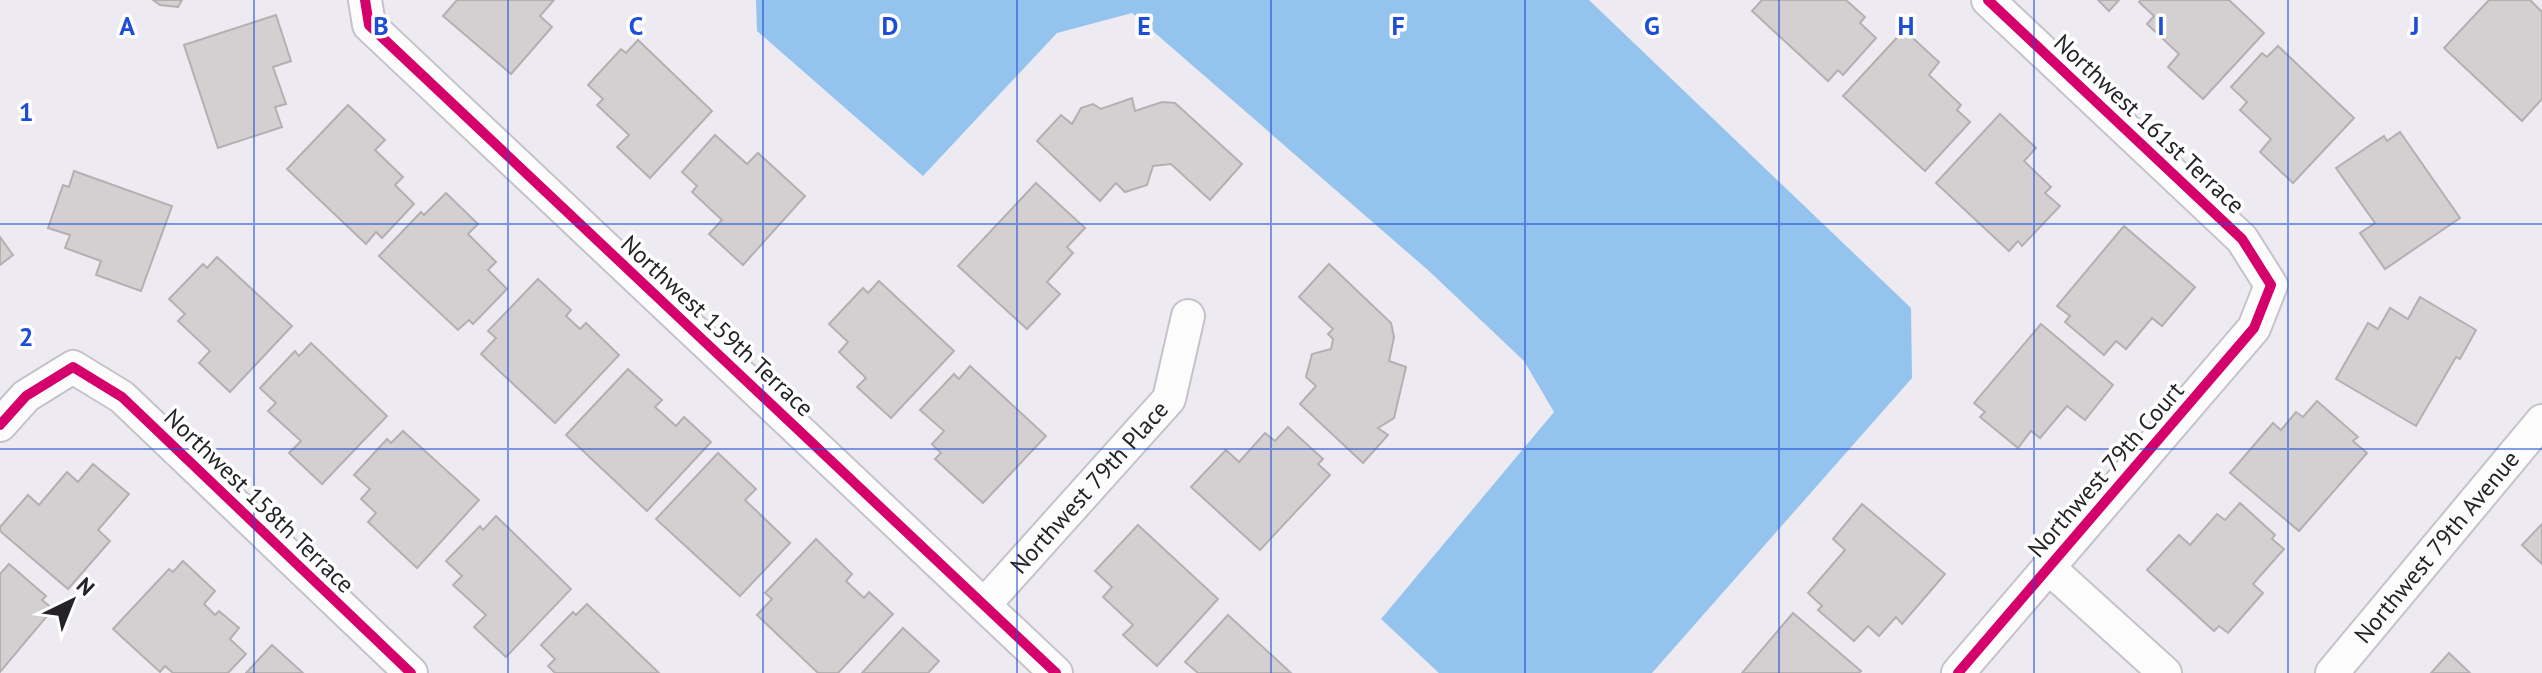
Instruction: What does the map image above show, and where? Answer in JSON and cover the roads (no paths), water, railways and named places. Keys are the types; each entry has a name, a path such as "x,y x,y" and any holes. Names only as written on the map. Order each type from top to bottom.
{"street":[{"name":"Northwest 159th Terrace","path":"365,0 369,25 1056,673"},
{"name":"Northwest 161st Terrace","path":"1988,0 2242,239 2271,285"},
{"name":"Northwest 79th Court","path":"1958,673 2254,328 2271,285"},
{"name":"Northwest 79th Place","path":"984,605 1169,399 1188,316"},
{"name":"Northwest 158th Terrace","path":"0,425 26,396 73,367 122,397 411,673"},
{"name":"Northwest 79th Avenue","path":"2332,673 2542,421"},
{"path":"2048,567 2165,673"}],"water":[{"path":"756,0 1589,0 1911,308 1912,378 1652,673 1439,673 1381,619 1554,412 1524,361 1429,271 1132,13 1057,33 923,176 757,31"}]}
